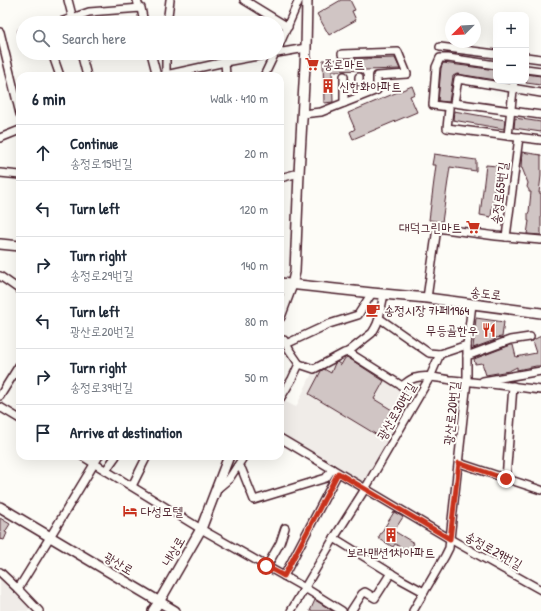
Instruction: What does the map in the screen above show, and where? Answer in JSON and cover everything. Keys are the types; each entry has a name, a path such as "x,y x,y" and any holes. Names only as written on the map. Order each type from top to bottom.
{"main road":[{"path":"284,306 295,272 307,0"},
{"path":"0,244 16,246"},
{"name":"송도로","path":"284,284 427,298 541,313"},
{"name":"내상로","path":"153,611 201,529 228,460"},
{"name":"광산로","path":"0,507 175,611"}],"street":[{"path":"68,0 72,16"},
{"path":"137,0 142,16"},
{"path":"168,16 170,0"},
{"path":"244,0 270,16"},
{"path":"284,35 299,0"},
{"path":"81,16 89,12 140,8"},
{"path":"284,25 288,27"},
{"path":"0,32 16,98"},
{"path":"440,47 493,54"},
{"path":"284,51 306,48"},
{"path":"302,114 320,112 377,90 377,76 407,74 398,52 342,54"},
{"path":"529,57 541,59"},
{"path":"493,64 440,58 436,67 433,105 511,111 541,115"},
{"path":"54,60 59,72"},
{"path":"83,60 86,72"},
{"path":"153,60 156,72"},
{"path":"163,72 165,60"},
{"path":"177,72 235,60"},
{"path":"266,72 272,60"},
{"path":"225,62 226,72"},
{"path":"529,69 541,71"},
{"path":"344,76 344,103"},
{"path":"359,76 359,97"},
{"path":"541,93 514,85 458,80 447,128 541,140"},
{"path":"508,136 514,85"},
{"path":"0,138 16,132"},
{"name":"송정로65번길","path":"506,237 519,137"},
{"path":"0,173 16,175"},
{"path":"284,177 299,173"},
{"name":"송정로65번길","path":"427,298 437,228 541,240"},
{"path":"0,276 16,287"},
{"path":"284,290 292,285"},
{"path":"284,342 328,324 358,315 372,293"},
{"path":"284,343 299,364 314,369 348,352 372,332 378,324 384,294"},
{"name":"광산로20번길","path":"413,611 449,548 467,381 467,345 472,304"},
{"path":"379,318 429,353 440,354 467,345"},
{"path":"467,356 510,340 530,337"},
{"path":"348,352 402,386 408,380 430,377 541,390"},
{"name":"광산로30번길","path":"292,611 430,377 440,354"},
{"path":"284,392 299,364"},
{"path":"0,396 16,370"},
{"path":"475,382 541,371"},
{"path":"506,479 513,386"},
{"path":"0,407 16,417"},
{"name":"송정로29번길","path":"284,440 450,539 541,590"},
{"path":"89,460 201,529 305,588 342,611"},
{"path":"18,589 96,460"},
{"path":"106,470 113,460"},
{"path":"132,486 145,460"},
{"path":"217,489 229,479 242,460"},
{"path":"459,463 541,490"},
{"path":"238,466 242,470 254,500 326,478 335,471"},
{"path":"284,576 335,471"},
{"path":"266,566 280,543 285,528"},
{"path":"334,538 390,573 424,592"},
{"path":"0,572 39,611"},
{"path":"351,611 362,594 365,592 375,598 390,573"}],"shaded area":[{"path":"344,353 402,386 408,380 430,377 365,489 284,440 284,401 296,407 314,369"},
{"path":"0,578 33,611 0,611"}],"building":[{"path":"341,0 350,0 355,10 352,11 356,20 329,35 317,14"},
{"name":"신한화아파트","path":"395,58 400,69 332,71 333,102 324,103 323,60"},
{"path":"443,63 493,70 493,80 457,74 453,76 449,102 438,101 441,68"},
{"path":"529,74 541,76 541,85 529,83"},
{"path":"412,86 415,94 410,96 417,112 353,139 350,132 355,129 348,113"},
{"path":"454,111 505,120 504,129 453,120"},
{"path":"515,118 541,122 541,132 514,128"},
{"path":"522,152 541,155 539,193 541,193 541,235 527,234 531,192 529,192 527,187 528,183 521,168"},
{"path":"434,154 476,160 476,171 450,167 442,222 429,220 436,165 432,165"},
{"path":"486,165 497,166 491,217 480,215"},
{"name":"무등골한우","path":"476,318 504,322 502,337 495,338 495,340 473,348"},
{"path":"541,336 541,366 517,370 517,367 509,371 486,375 482,363 475,364 474,359 511,345 513,345 516,357 536,353 532,341"},
{"path":"347,357 384,381 374,399 392,410 377,435 309,394 321,371 324,369 331,373 335,363 337,362 341,365"},
{"name":"보라맨션1차아파트","path":"394,512 403,517 394,531 414,543 409,552 395,544 393,547 378,538"},
{"path":"0,518 10,524 5,532 7,533 4,540 0,540"},
{"path":"315,600 333,611 310,611"}],"place":[{"name":"종로마트","path":"312,64"},
{"name":"신한화아파트","path":"328,86"},
{"name":"대덕그린마트","path":"473,227"},
{"name":"송정시장 카페1964","path":"373,310"},
{"name":"무등골한우","path":"489,330"},
{"name":"다성모텔","path":"130,511"},
{"name":"보라맨션1차아파트","path":"391,535"}],"route":[{"path":"266,566 284,576 338,473 450,539 459,463 506,479"}]}
